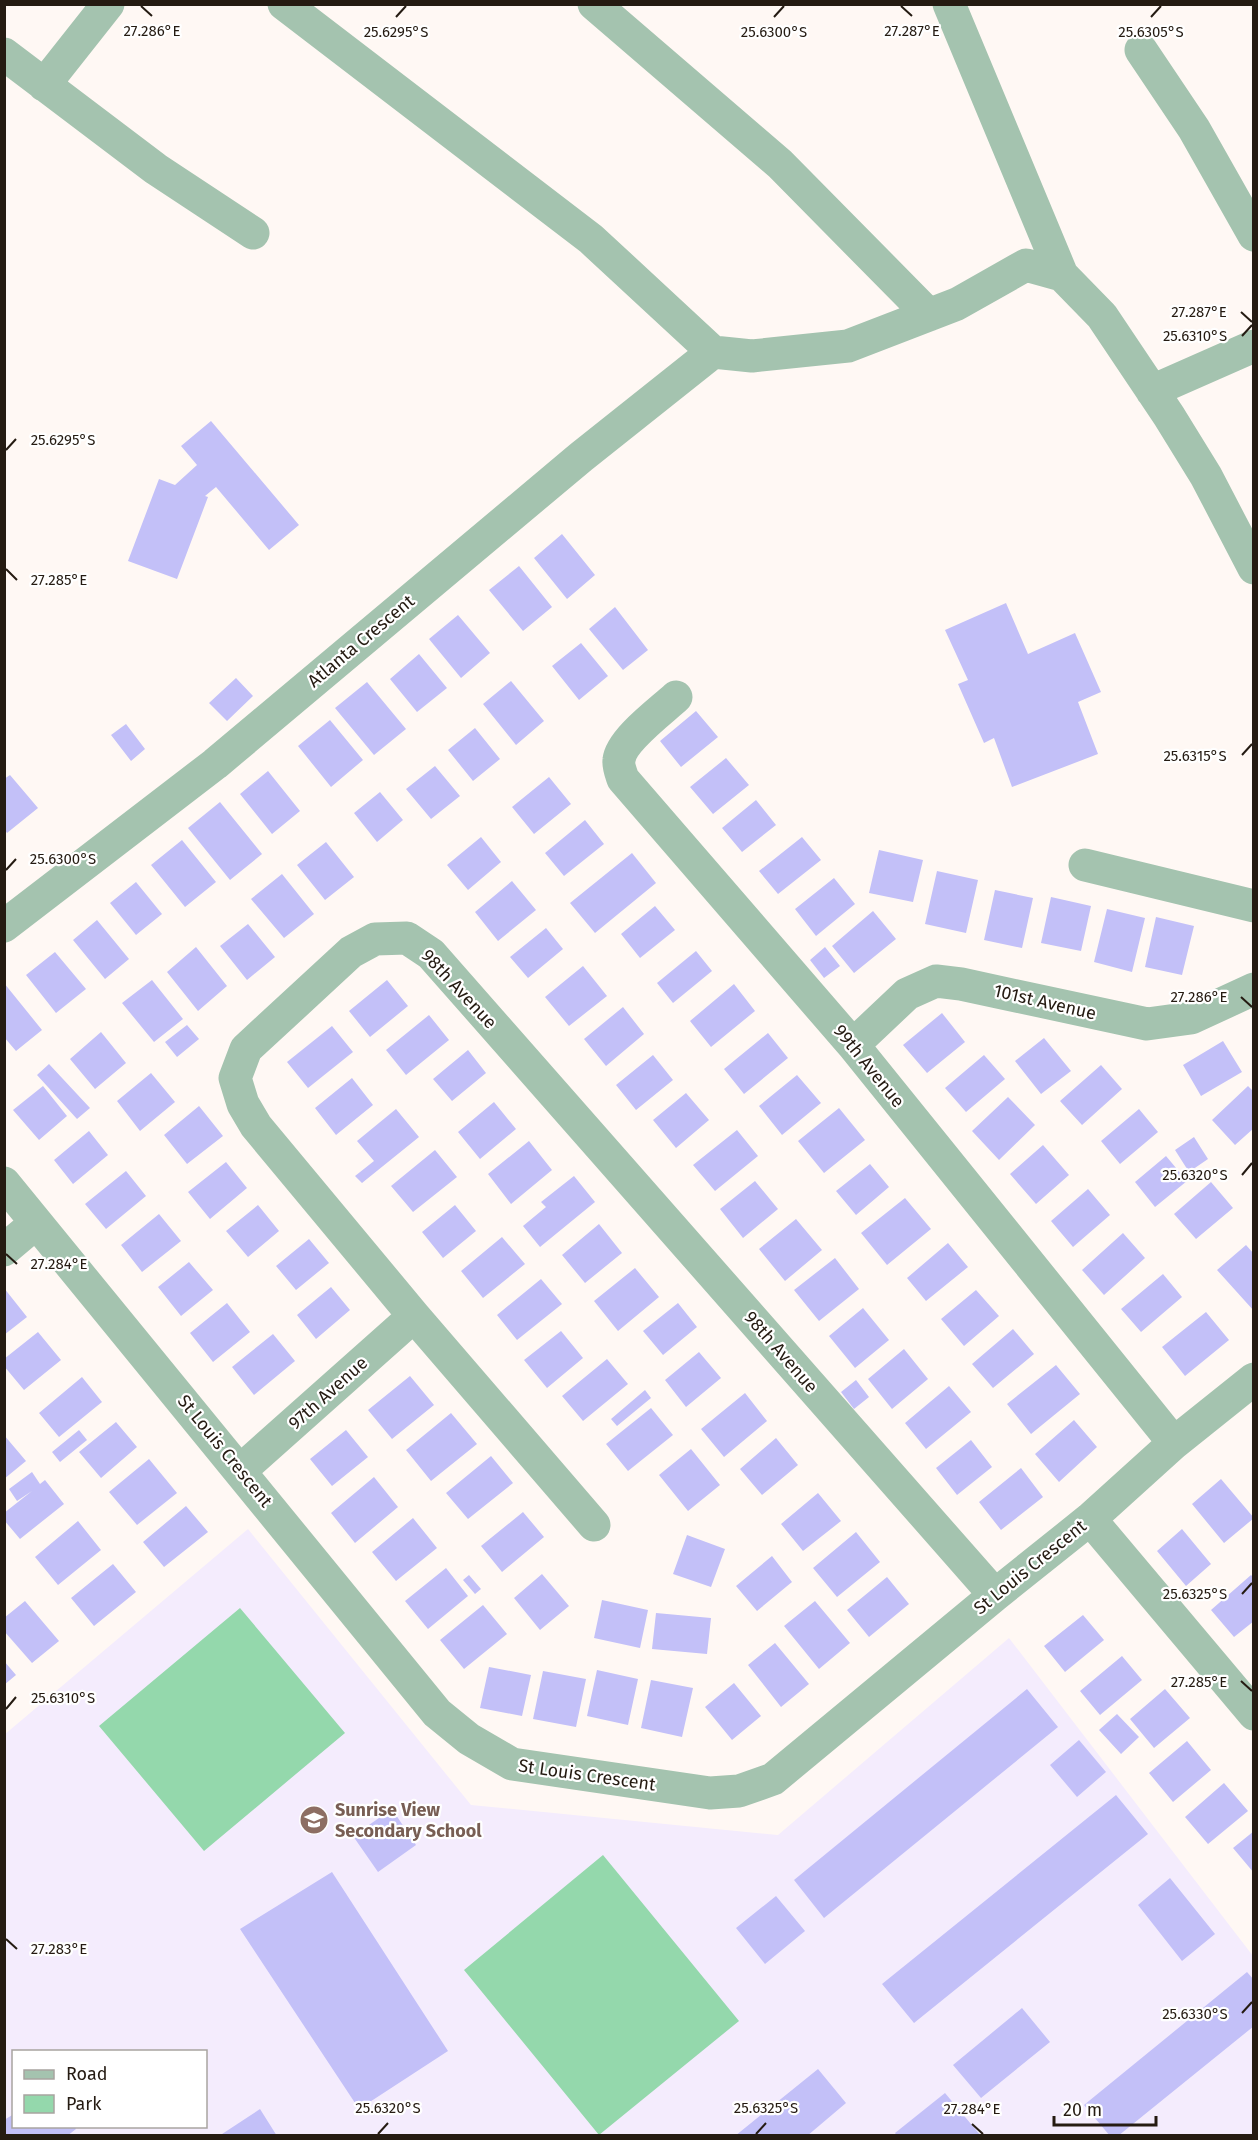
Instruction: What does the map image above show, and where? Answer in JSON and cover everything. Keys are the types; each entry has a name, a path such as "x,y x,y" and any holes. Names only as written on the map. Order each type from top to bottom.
{"street":[{"path":"44,85 108,4"},
{"path":"284,4 591,239 713,352 752,356 848,346 957,304 1026,265 1062,274"},
{"path":"594,4 780,164 928,315"},
{"path":"949,4 1062,274 1102,315 1152,391 1206,476 1254,568"},
{"path":"1141,50 1194,129 1254,235"},
{"path":"4,54 156,170 253,233"},
{"path":"1152,391 1254,346"},
{"name":"Atlanta Crescent","path":"4,926 215,764 581,457 713,352"},
{"name":"99th Avenue","path":"676,697 621,750 619,762 622,779 853,1045 1174,1443"},
{"path":"1085,865 1251,913"},
{"name":"98th Avenue","path":"594,1525 414,1316 256,1126 243,1104 235,1078 246,1049 351,952 375,939 407,938 431,954 995,1595"},
{"name":"101st Avenue","path":"853,1045 907,994 936,981 961,984 1147,1024 1191,1018 1254,989"},
{"name":"St Louis Crescent","path":"4,1183 241,1470 437,1713 469,1739 512,1764 711,1793 739,1791 773,1779 1090,1519 1174,1443 1254,1379"},
{"path":"4,1250 36,1223"},
{"name":"97th Avenue","path":"241,1470 414,1316"},
{"path":"1090,1519 1254,1714"}],"shaded area":[{"name":"Sunrise View Secondary School","path":"248,1529 471,1805 778,1835 1009,1638 1253,1956 1253,2135 5,2135 4,1735"}],"green space":[{"path":"240,1608 345,1733 204,1851 99,1726"},
{"path":"603,1855 739,2021 599,2135 464,1970"}],"building":[{"path":"211,421 299,525 269,550 216,487 205,496 208,497 177,579 128,561 159,479 175,485 197,465 181,446"},
{"path":"562,534 595,575 567,599 534,558"},
{"path":"519,566 552,607 523,631 489,590"},
{"path":"1006,603 1028,654 1075,633 1101,692 1078,702 1098,754 1012,787 994,738 984,743 958,684 968,680 945,630"},
{"path":"615,607 648,650 623,670 589,629"},
{"path":"458,615 490,653 461,678 429,639"},
{"path":"581,643 608,676 579,700 552,666"},
{"path":"419,654 447,688 417,712 390,679"},
{"path":"236,678 253,696 227,721 209,703"},
{"path":"511,681 544,721 516,745 483,704"},
{"path":"367,682 406,729 374,755 335,708"},
{"path":"696,711 718,737 681,767 660,741"},
{"path":"330,720 363,760 331,787 298,746"},
{"path":"126,724 145,749 131,761 111,735"},
{"path":"475,728 500,759 473,781 448,750"},
{"path":"726,758 749,785 713,814 690,787"},
{"path":"435,766 460,796 431,819 406,789"},
{"path":"268,771 300,811 272,834 240,794"},
{"path":"10,775 38,808 7,833 4,829 4,779"},
{"path":"549,777 571,804 534,834 512,807"},
{"path":"380,792 403,820 377,842 354,813"},
{"path":"756,800 776,825 742,852 722,828"},
{"path":"220,802 262,854 230,880 188,828"},
{"path":"585,820 604,844 564,876 545,853"},
{"path":"481,837 501,862 468,890 447,865"},
{"path":"802,837 821,860 778,894 759,871"},
{"path":"182,840 216,882 185,907 151,865"},
{"path":"326,842 354,877 325,900 297,865"},
{"path":"879,850 923,860 913,902 869,893"},
{"path":"632,853 656,883 595,933 570,903"},
{"path":"937,871 978,880 966,933 925,924"},
{"path":"282,874 314,914 284,938 251,899"},
{"path":"834,878 855,904 816,936 795,909"},
{"path":"512,881 536,910 498,941 475,912"},
{"path":"136,882 162,914 136,935 110,903"},
{"path":"995,890 1033,898 1022,948 984,940"},
{"path":"1051,897 1091,906 1081,951 1041,943"},
{"path":"655,906 675,930 640,958 621,934"},
{"path":"1107,909 1145,918 1132,972 1094,962"},
{"path":"873,911 896,939 854,973 832,946"},
{"path":"1156,917 1194,926 1182,975 1145,967"},
{"path":"97,920 129,959 105,979 73,940"},
{"path":"248,924 275,957 247,980 220,946"},
{"path":"546,928 563,949 528,978 510,957"},
{"path":"196,947 227,986 198,1011 167,972"},
{"path":"825,947 840,966 824,978 810,960"},
{"path":"696,951 712,971 673,1003 657,983"},
{"path":"55,952 86,989 56,1013 26,975"},
{"path":"583,966 607,996 569,1026 545,997"},
{"path":"152,980 183,1019 154,1042 122,1003"},
{"path":"387,980 408,1006 370,1037 349,1011"},
{"path":"4,983 42,1030 16,1051 4,1037"},
{"path":"734,984 755,1011 711,1047 690,1021"},
{"path":"623,1007 644,1034 606,1066 584,1039"},
{"path":"942,1013 965,1042 927,1073 903,1045"},
{"path":"429,1015 449,1040 406,1075 386,1050"},
{"path":"187,1025 199,1039 177,1057 165,1042"},
{"path":"332,1026 353,1052 308,1088 287,1062"},
{"path":"101,1032 126,1063 95,1089 70,1059"},
{"path":"768,1033 788,1058 744,1094 724,1069"},
{"path":"1044,1038 1071,1071 1041,1094 1015,1061"},
{"path":"1223,1041 1242,1072 1201,1096 1183,1065"},
{"path":"468,1050 486,1073 452,1101 433,1079"},
{"path":"653,1055 673,1080 636,1110 616,1085"},
{"path":"984,1055 1005,1079 966,1112 945,1088"},
{"path":"49,1064 90,1108 77,1119 37,1075"},
{"path":"1101,1065 1122,1089 1082,1125 1060,1101"},
{"path":"151,1073 175,1102 140,1131 117,1101"},
{"path":"797,1075 821,1103 782,1135 759,1106"},
{"path":"352,1078 373,1105 336,1135 315,1108"},
{"path":"43,1086 67,1116 39,1140 13,1110"},
{"path":"1248,1086 1254,1092 1254,1128 1235,1145 1212,1120"},
{"path":"686,1093 709,1120 676,1148 653,1120"},
{"path":"1008,1097 1035,1125 999,1160 972,1131"},
{"path":"494,1102 516,1129 480,1159 458,1132"},
{"path":"199,1106 223,1136 187,1164 164,1135"},
{"path":"839,1108 865,1140 824,1173 798,1141"},
{"path":"396,1109 419,1137 362,1183 355,1176 374,1161 357,1141"},
{"path":"1139,1109 1158,1132 1120,1164 1101,1141"},
{"path":"737,1130 758,1156 715,1191 693,1165"},
{"path":"89,1131 108,1155 73,1184 54,1160"},
{"path":"1194,1137 1208,1159 1189,1172 1175,1150"},
{"path":"529,1141 552,1170 511,1204 488,1174"},
{"path":"1043,1145 1069,1175 1036,1204 1010,1174"},
{"path":"435,1150 457,1177 413,1212 391,1186"},
{"path":"1166,1156 1187,1181 1155,1207 1135,1182"},
{"path":"226,1162 247,1188 210,1219 188,1192"},
{"path":"870,1164 889,1187 856,1215 836,1191"},
{"path":"126,1171 146,1196 106,1229 85,1204"},
{"path":"574,1176 595,1202 540,1247 523,1226 546,1207 541,1202"},
{"path":"755,1181 778,1209 743,1238 720,1209"},
{"path":"1211,1182 1233,1208 1196,1239 1174,1214"},
{"path":"1088,1189 1110,1215 1073,1247 1051,1221"},
{"path":"905,1198 931,1229 887,1265 861,1233"},
{"path":"258,1205 279,1231 248,1257 226,1231"},
{"path":"455,1205 476,1231 443,1258 422,1232"},
{"path":"159,1214 181,1241 142,1272 121,1245"},
{"path":"796,1219 822,1250 785,1281 759,1249"},
{"path":"599,1224 622,1253 585,1283 562,1255"},
{"path":"1123,1233 1145,1258 1104,1295 1082,1270"},
{"path":"502,1237 525,1264 483,1298 461,1271"},
{"path":"309,1239 329,1263 296,1290 276,1266"},
{"path":"948,1243 968,1267 926,1301 907,1278"},
{"path":"1246,1245 1254,1254 1254,1311 1217,1270"},
{"path":"835,1258 859,1289 819,1321 794,1290"},
{"path":"189,1262 213,1290 181,1316 158,1287"},
{"path":"635,1268 659,1297 618,1331 594,1301"},
{"path":"1163,1274 1182,1297 1141,1332 1121,1309"},
{"path":"541,1279 562,1304 517,1340 497,1315"},
{"path":"331,1287 350,1310 316,1339 297,1315"},
{"path":"4,1288 27,1317 4,1335"},
{"path":"976,1290 999,1316 964,1346 941,1319"},
{"path":"227,1303 250,1332 213,1362 190,1333"},
{"path":"678,1303 697,1327 663,1355 643,1331"},
{"path":"863,1308 889,1340 855,1368 829,1336"},
{"path":"1206,1312 1229,1340 1185,1376 1162,1347"},
{"path":"1013,1329 1034,1354 993,1388 972,1364"},
{"path":"561,1331 583,1358 547,1388 524,1360"},
{"path":"38,1332 61,1360 24,1390 4,1366 4,1359"},
{"path":"273,1334 295,1361 254,1395 232,1367"},
{"path":"904,1349 928,1379 892,1409 868,1379"},
{"path":"699,1352 721,1378 686,1407 665,1380"},
{"path":"607,1359 628,1384 583,1421 562,1396"},
{"path":"1056,1365 1080,1394 1031,1434 1007,1404"},
{"path":"410,1376 434,1405 392,1439 368,1410"},
{"path":"82,1377 102,1402 59,1437 39,1413"},
{"path":"856,1380 869,1397 854,1409 841,1392"},
{"path":"949,1386 971,1412 926,1449 905,1423"},
{"path":"645,1390 651,1398 617,1426 611,1419"},
{"path":"745,1393 767,1421 724,1457 701,1429"},
{"path":"651,1408 673,1435 628,1471 606,1444"},
{"path":"451,1413 477,1444 431,1481 406,1450"},
{"path":"1074,1420 1097,1447 1059,1482 1035,1454"},
{"path":"116,1422 137,1447 101,1478 79,1452"},
{"path":"79,1430 87,1440 60,1462 52,1452"},
{"path":"346,1430 368,1457 332,1486 310,1459"},
{"path":"4,1435 26,1461 4,1479"},
{"path":"776,1438 798,1465 762,1495 740,1469"},
{"path":"971,1440 992,1467 957,1495 936,1468"},
{"path":"691,1449 720,1485 688,1511 659,1475"},
{"path":"491,1456 513,1483 468,1519 446,1493"},
{"path":"149,1459 177,1493 137,1525 109,1492"},
{"path":"1021,1468 1043,1497 1001,1530 979,1502"},
{"path":"32,1472 40,1484 45,1480 64,1504 20,1539 4,1520 4,1513 32,1491 17,1501 9,1489"},
{"path":"374,1477 398,1507 355,1543 331,1513"},
{"path":"1221,1479 1254,1518 1224,1543 1192,1504"},
{"path":"818,1493 841,1521 803,1551 781,1524"},
{"path":"186,1506 208,1532 164,1567 143,1542"},
{"path":"523,1512 544,1537 502,1572 481,1546"},
{"path":"413,1518 437,1548 396,1581 372,1552"},
{"path":"78,1521 101,1550 58,1585 35,1557"},
{"path":"1182,1529 1211,1564 1186,1586 1157,1551"},
{"path":"856,1532 880,1562 837,1597 813,1568"},
{"path":"687,1535 725,1549 711,1587 673,1574"},
{"path":"772,1556 792,1582 757,1611 736,1586"},
{"path":"113,1564 136,1592 94,1626 71,1598"},
{"path":"446,1568 468,1596 428,1629 405,1601"},
{"path":"542,1574 569,1606 540,1630 514,1598"},
{"path":"469,1575 481,1589 475,1594 463,1580"},
{"path":"1251,1575 1254,1578 1254,1621 1234,1637 1211,1610"},
{"path":"887,1577 909,1604 869,1637 847,1610"},
{"path":"602,1600 648,1610 640,1648 594,1638"},
{"path":"25,1601 59,1641 32,1663 4,1631 4,1618"},
{"path":"815,1601 850,1643 819,1669 784,1626"},
{"path":"483,1605 507,1634 464,1669 440,1640"},
{"path":"656,1613 711,1618 707,1654 652,1649"},
{"path":"1083,1615 1104,1640 1065,1672 1044,1646"},
{"path":"775,1643 809,1684 781,1707 748,1665"},
{"path":"1122,1656 1142,1680 1100,1715 1080,1691"},
{"path":"4,1661 16,1675 4,1685"},
{"path":"489,1667 531,1675 522,1716 480,1708"},
{"path":"597,1670 638,1679 628,1725 587,1716"},
{"path":"543,1671 586,1679 576,1727 533,1719"},
{"path":"651,1680 693,1688 682,1737 641,1728"},
{"path":"734,1683 761,1716 732,1740 705,1707"},
{"path":"1027,1689 1058,1727 824,1918 794,1880"},
{"path":"1165,1689 1190,1718 1154,1748 1130,1719"},
{"path":"1117,1714 1139,1737 1121,1754 1099,1730"},
{"path":"1079,1740 1106,1772 1077,1797 1050,1765"},
{"path":"1187,1741 1211,1770 1173,1802 1149,1773"},
{"path":"1224,1783 1248,1811 1208,1844 1185,1817"},
{"path":"1116,1795 1148,1834 914,2023 882,1984"},
{"path":"392,1809 416,1845 378,1872 353,1836"},
{"path":"1254,1831 1254,1873 1233,1848"},
{"path":"332,1872 448,2051 359,2109 240,1929"},
{"path":"1170,1878 1215,1934 1182,1961 1138,1905"},
{"path":"776,1896 805,1931 765,1964 736,1928"},
{"path":"1247,1972 1254,1980 1254,2026 1118,2136 1110,2136 1084,2105"},
{"path":"1022,2008 1050,2042 981,2098 953,2065"},
{"path":"818,2069 846,2103 807,2136 735,2136"},
{"path":"945,2093 981,2136 897,2136 895,2133"},
{"path":"260,2109 277,2136 219,2136"},
{"path":"12,2115 12,2128 76,2129 67,2136 4,2136 4,2120"}],"place":[{"name":"Sunrise View Secondary School","path":"314,1820"}]}
